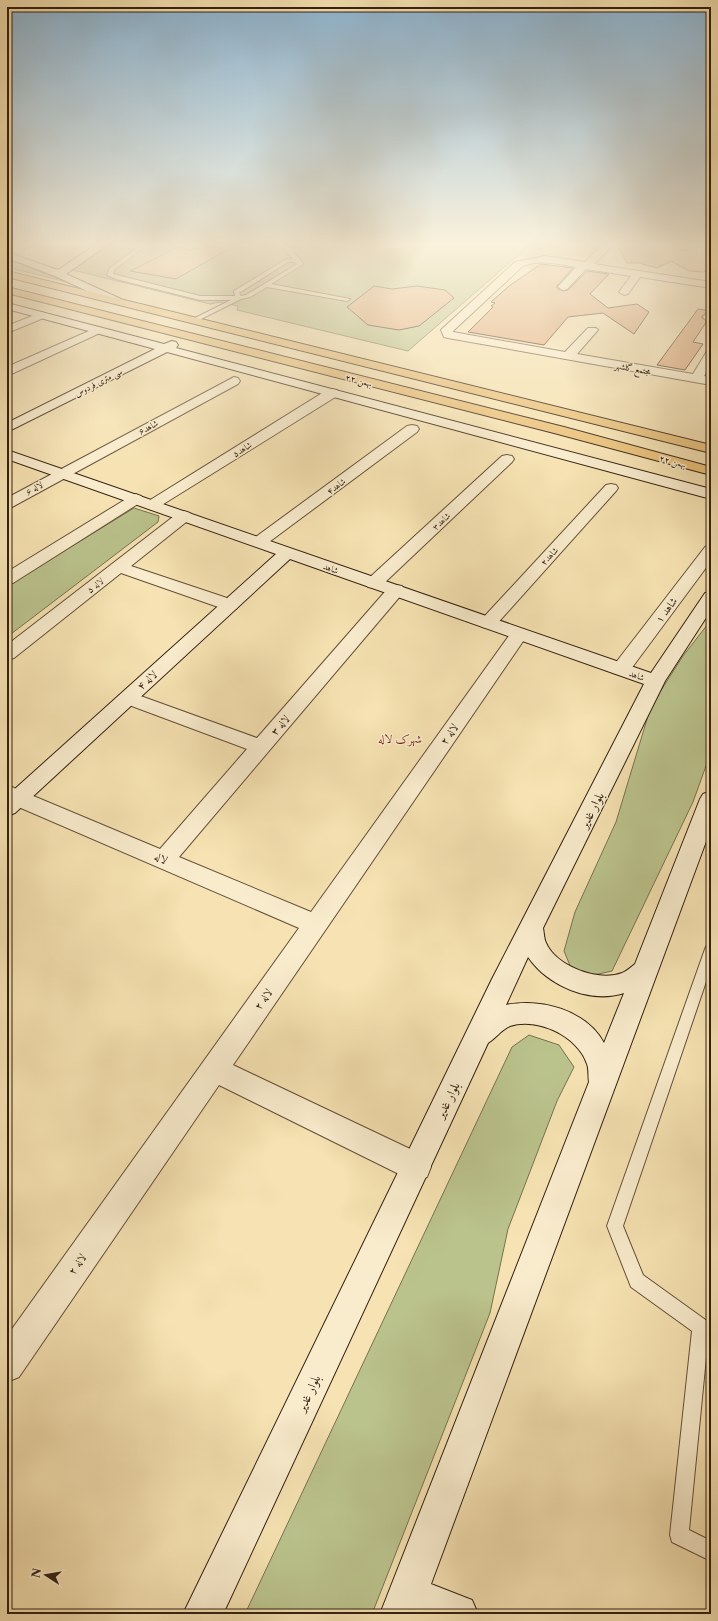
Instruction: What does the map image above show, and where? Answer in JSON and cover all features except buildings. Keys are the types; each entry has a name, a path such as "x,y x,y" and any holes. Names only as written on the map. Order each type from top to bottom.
{"highway":[{"name":"۲۲ بهمن","path":"119,319 559,430 711,471"},
{"name":"۲۲ بهمن","path":"189,319 443,383 711,448"},
{"path":"432,399 418,390 420,386 434,382 443,383"}],"street":[{"path":"7,330 33,319"},
{"path":"56,319 711,494"},
{"name":"مجتمع گلشهر","path":"459,319 447,330 448,335 711,381"},
{"path":"7,372 98,330"},
{"path":"568,356 592,330"},
{"name":"سی متری فردوس","path":"7,428 189,336"},
{"path":"696,379 711,354"},
{"name":"شاهد۶","path":"62,473 234,381"},
{"name":"شاهد۵","path":"152,505 332,392"},
{"path":"13,410 30,416"},
{"name":"شاهد۴","path":"259,542 412,429"},
{"name":"شاهد","path":"7,454 655,681"},
{"name":"شاهد۳","path":"374,583 508,460"},
{"name":"لاله ۶","path":"7,503 62,473"},
{"name":"شاهد۲","path":"488,623 611,488"},
{"path":"7,579 136,499"},
{"name":"لاله ۵","path":"7,654 184,516"},
{"name":"شاهد ۱","path":"621,669 711,550"},
{"name":"لاله ۴","path":"11,800 128,698 288,552"},
{"path":"118,567 230,605"},
{"name":"لاله ۳","path":"164,859 396,590"},
{"name":"بلوار غدیر","path":"203,1614 531,929 655,681 711,597"},
{"name":"لاله ۲","path":"7,1365 519,634"},
{"path":"128,698 261,747"},
{"path":"458,1614 404,1604 711,799"},
{"name":"لاله","path":"11,800 164,859 315,924"},
{"path":"531,929 535,946 547,962 564,975 586,983 608,985 629,981 645,971"},
{"path":"478,1037 492,1023 510,1015 532,1013 554,1017 574,1027 590,1043 600,1062 603,1082"},
{"path":"213,1070 416,1167"}],"lane":[{"path":"711,949 615,1226 637,1281 701,1327 679,1535 711,1551"}],"green space":[{"path":"273,319 445,319 408,351"},
{"path":"134,508 159,516 158,522 7,637 7,586"},
{"path":"711,620 711,752 693,802 612,971 590,976 571,968 564,951 575,912 616,822 651,706 683,656"},
{"path":"529,1035 559,1045 574,1067 557,1101 508,1229 490,1313 372,1614 245,1614 512,1047"}],"district":[{"name":"شهرک لاله","path":"400,738"}]}
